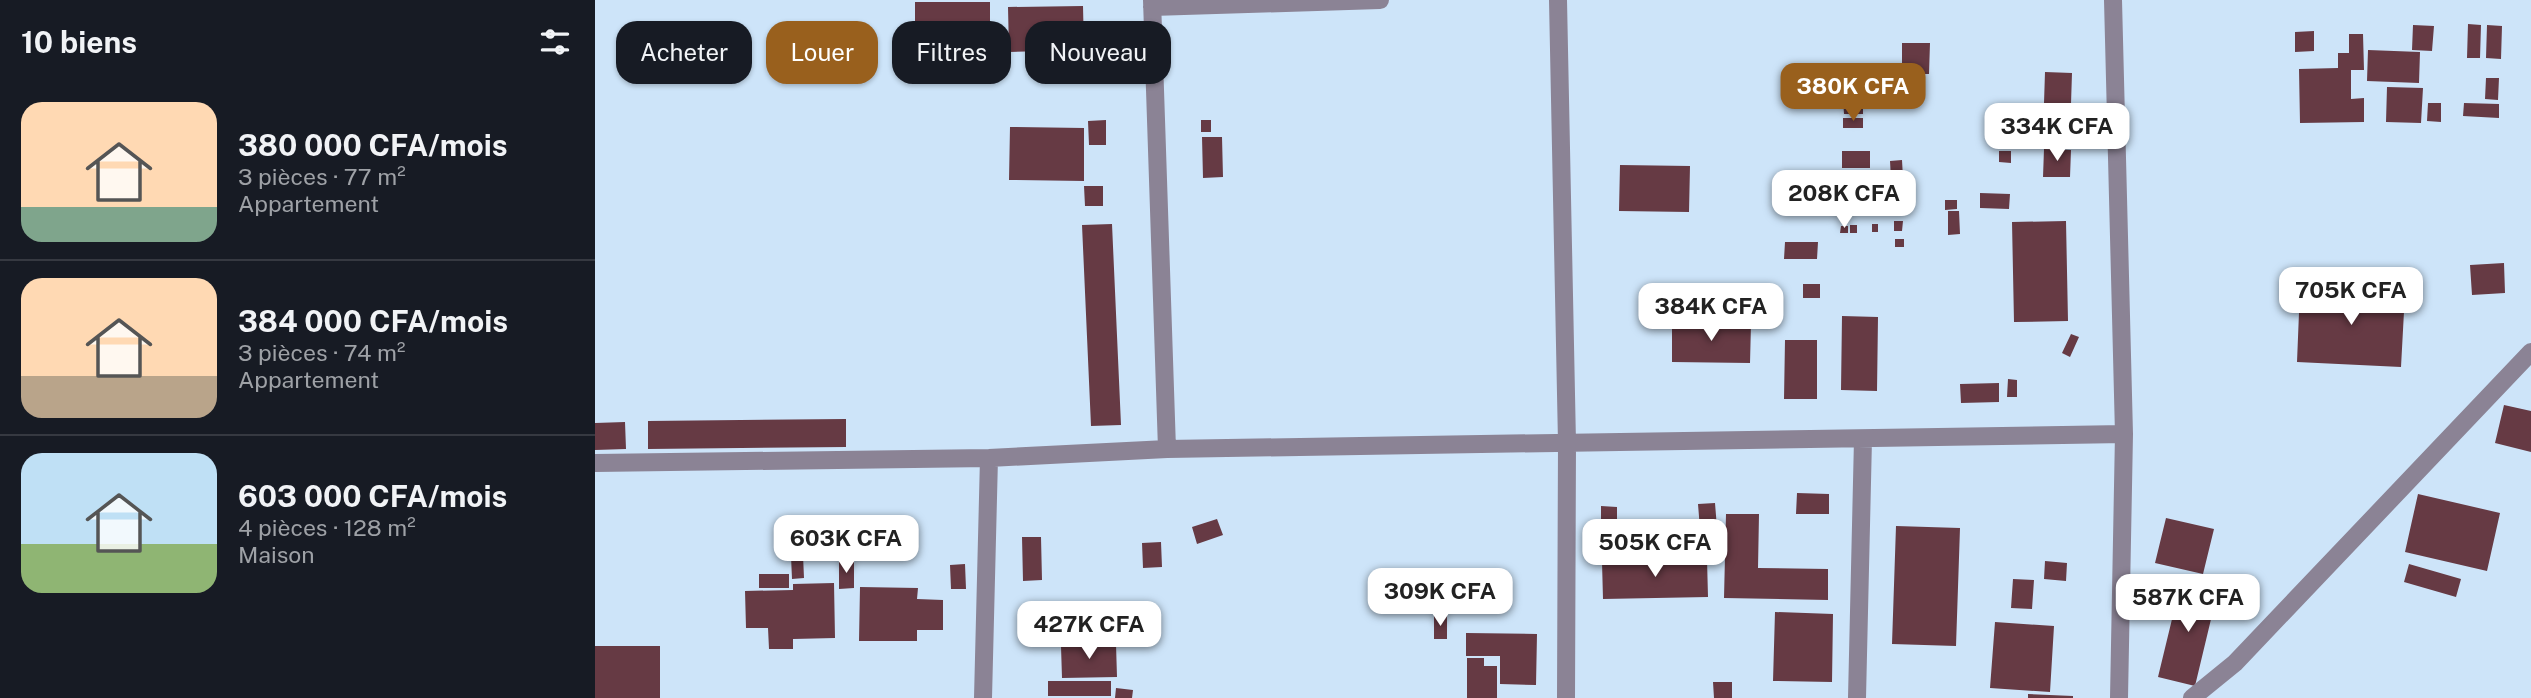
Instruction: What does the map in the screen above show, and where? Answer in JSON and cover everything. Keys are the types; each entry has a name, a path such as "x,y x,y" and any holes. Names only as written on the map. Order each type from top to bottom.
{"street":[{"path":"1167,449 1152,4 1380,0"},
{"path":"1558,0 1567,443 1566,698"},
{"path":"2113,0 2124,434 2119,698"},
{"path":"2192,698 2235,663 2531,352"},
{"path":"595,463 989,458 1167,449 2124,434"},
{"path":"1857,698 1863,439"},
{"path":"983,698 989,458"}],"building":[{"path":"915,2 990,2 990,21 915,21"},
{"path":"1083,6 1083,21 1025,21 1025,52 1011,52 1008,7"},
{"path":"2468,24 2481,25 2480,58 2467,58"},
{"path":"2413,25 2434,26 2432,51 2412,50"},
{"path":"2487,25 2502,26 2501,59 2486,58"},
{"path":"2314,31 2314,51 2295,52 2295,32"},
{"path":"2349,34 2363,34 2364,70 2351,70 2351,99 2364,98 2364,122 2300,123 2299,69 2338,68 2338,53 2349,53"},
{"path":"1902,43 1930,43 1929,74 1902,74"},
{"path":"2368,50 2420,52 2419,83 2367,81"},
{"path":"2045,72 2072,73 2070,135 2043,134"},
{"path":"2486,78 2499,78 2498,100 2485,99"},
{"path":"2387,87 2423,88 2421,123 2386,122"},
{"path":"1843,99 1863,99 1863,114 1844,114"},
{"path":"2428,103 2441,103 2441,122 2427,121"},
{"path":"2464,103 2499,104 2499,118 2463,116"},
{"path":"1843,118 1863,118 1863,128 1843,128"},
{"path":"1106,120 1106,145 1089,145 1088,121"},
{"path":"1201,120 1211,120 1211,132 1201,132"},
{"path":"1010,127 1084,128 1084,181 1009,180"},
{"path":"1202,137 1222,137 1223,177 1203,178"},
{"path":"2044,149 2071,150 2070,177 2043,177"},
{"path":"1842,151 1870,151 1870,168 1842,168"},
{"path":"1999,151 2011,151 2011,163 1999,162"},
{"path":"1902,160 1903,178 1891,179 1890,161"},
{"path":"1620,165 1690,166 1689,212 1619,211"},
{"path":"1846,185 1870,185 1870,198 1846,198"},
{"path":"1084,186 1103,186 1103,206 1085,206"},
{"path":"1891,189 1901,189 1901,200 1891,200"},
{"path":"1980,193 2010,194 2009,209 1980,208"},
{"path":"1945,200 1957,200 1957,209 1945,210"},
{"path":"1948,211 1959,211 1960,234 1948,235"},
{"path":"1894,221 1903,221 1902,231 1894,231"},
{"path":"2066,221 2068,321 2014,322 2012,222"},
{"path":"1112,224 1121,425 1091,426 1082,225"},
{"path":"1872,224 1878,224 1878,232 1872,232"},
{"path":"1850,225 1857,225 1857,233 1850,233"},
{"path":"1841,226 1848,226 1848,233 1840,233"},
{"path":"1895,239 1904,239 1904,247 1895,247"},
{"path":"1785,242 1818,242 1817,259 1784,259"},
{"path":"2504,263 2505,293 2472,295 2470,265"},
{"path":"1803,284 1820,284 1820,298 1803,298"},
{"path":"2300,288 2405,293 2401,367 2297,362"},
{"path":"1842,316 1878,317 1877,391 1841,390"},
{"path":"1672,323 1751,324 1750,363 1672,362"},
{"path":"2071,334 2079,337 2070,357 2062,353"},
{"path":"1785,340 1817,340 1817,399 1784,399"},
{"path":"2008,379 2017,380 2017,397 2007,397"},
{"path":"1999,383 1999,402 1961,403 1960,384"},
{"path":"2504,405 2531,411 2531,452 2495,443"},
{"path":"846,419 846,447 648,449 648,421"},
{"path":"625,422 626,449 595,450 595,423"},
{"path":"1797,493 1829,494 1829,514 1796,514"},
{"path":"2418,494 2500,513 2487,571 2405,552"},
{"path":"1715,503 1717,528 1700,529 1698,504"},
{"path":"1601,506 1617,507 1617,533 1601,533"},
{"path":"1726,514 1759,514 1758,568 1828,569 1828,600 1724,598"},
{"path":"2166,518 2214,529 2203,574 2155,563"},
{"path":"1217,519 1223,535 1197,544 1192,527"},
{"path":"1896,526 1960,528 1956,646 1892,644"},
{"path":"1022,537 1041,537 1042,580 1023,581"},
{"path":"1161,542 1162,567 1143,568 1142,543"},
{"path":"803,555 804,578 792,579 791,556"},
{"path":"1707,559 1708,597 1603,599 1602,562"},
{"path":"839,561 854,561 854,588 839,589"},
{"path":"2045,561 2067,563 2066,581 2044,579"},
{"path":"965,564 966,589 951,589 950,565"},
{"path":"2409,564 2461,579 2456,597 2404,582"},
{"path":"759,574 789,574 789,588 759,588"},
{"path":"2013,579 2034,580 2032,609 2011,608"},
{"path":"2181,582 2218,590 2195,686 2158,677"},
{"path":"834,583 835,638 793,639 793,649 769,649 768,628 746,628 745,591 793,590 793,584"},
{"path":"860,587 918,588 917,599 943,600 943,630 917,630 917,641 859,641"},
{"path":"1775,612 1833,614 1832,682 1773,681"},
{"path":"1434,616 1447,616 1447,639 1434,639"},
{"path":"1995,622 2054,626 2050,692 1990,688"},
{"path":"1466,633 1537,634 1536,685 1500,684 1500,656 1466,656"},
{"path":"1116,644 1117,677 1062,678 1061,646"},
{"path":"595,646 660,646 660,698 595,698"},
{"path":"1467,658 1484,658 1484,666 1497,666 1497,698 1467,698"},
{"path":"1048,681 1111,681 1111,696 1048,696"},
{"path":"1713,682 1732,682 1732,698 1714,698"},
{"path":"1116,688 1133,690 1132,698 1115,698"},
{"path":"2028,694 2073,696 2073,698 2028,698"}]}
